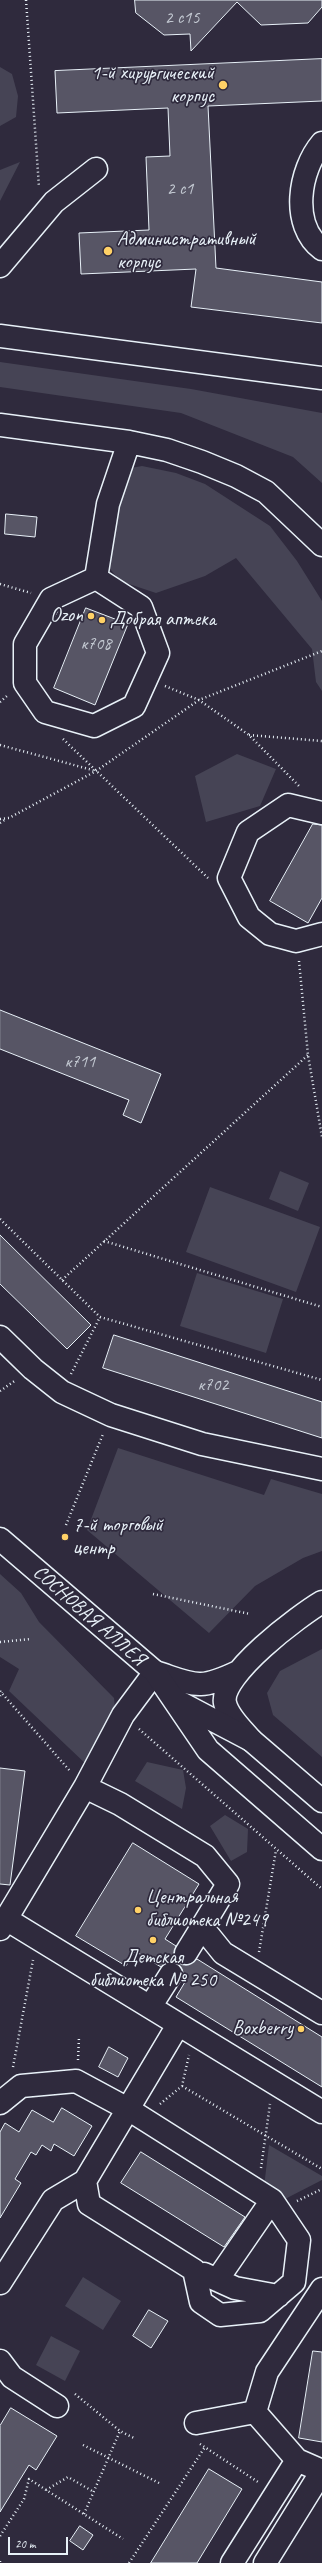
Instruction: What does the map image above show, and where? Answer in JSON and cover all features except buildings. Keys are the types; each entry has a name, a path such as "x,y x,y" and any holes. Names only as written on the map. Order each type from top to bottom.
{"street":[{"path":"322,143 306,168 302,186 305,224 313,242 322,249"},
{"path":"0,266 54,202 96,169"},
{"path":"0,336 322,378"},
{"path":"0,425 129,442 168,450 236,476 266,492 322,545"},
{"path":"96,578 108,504 129,442"},
{"path":"96,578 141,607 158,653 134,706 94,726 45,712 25,683 25,644 51,599 96,578"},
{"path":"322,813 288,805 248,832 229,878 249,917 270,934 296,941 322,934"},
{"path":"0,1337 32,1368 62,1392 111,1415 202,1444 322,1469"},
{"name":"СОСНОВАЯ АЛЛЕЯ","path":"0,1539 155,1672 208,1750 322,1849"},
{"path":"251,1740 228,1712 224,1702 226,1691 238,1672 282,1629 322,1602"},
{"path":"238,1672 214,1684 203,1686 190,1684 155,1672 123,1715 85,1788 3,1924 37,1938 322,2112"},
{"path":"172,1698 182,1686 190,1684"},
{"name":"СОСНОВАЯ АЛЛЕЯ","path":"172,1698 251,1740 322,1801"},
{"path":"85,1788 120,1804 205,1856 228,1884 186,1953"},
{"path":"202,1927 223,1953 322,2013"},
{"path":"150,2007 171,1974"},
{"path":"0,2283 53,2200 85,2181 135,2113 186,2029"},
{"path":"4,2100 21,2086 76,2081 135,2113 269,2200 298,2240 294,2282 260,2311 220,2315 201,2302 194,2270"},
{"path":"85,2181 89,2204 194,2270 235,2288 278,2296"},
{"path":"217,2280 269,2200"},
{"path":"255,2412 267,2372 322,2289"},
{"path":"0,2361 12,2377 58,2406"},
{"path":"196,2423 255,2412"},
{"path":"255,2412 297,2460 322,2471 265,2563"},
{"path":"232,2563 297,2460"}],"path":[{"path":"26,0 41,218"},
{"path":"0,584 51,599"},
{"path":"0,823 96,771 199,700 322,651"},
{"path":"146,679 199,700 249,735 305,792"},
{"path":"58,735 210,879"},
{"path":"249,735 322,741"},
{"path":"0,745 96,771"},
{"path":"0,819 9,818"},
{"path":"296,941 308,1055 322,1137"},
{"path":"62,1280 308,1055"},
{"path":"0,1219 100,1317 322,1380"},
{"path":"104,1241 322,1307"},
{"path":"62,1392 100,1317"},
{"path":"66,1525 111,1415"},
{"path":"153,1594 250,1614"},
{"path":"0,1642 31,1639"},
{"path":"0,1696 1,1691"},
{"path":"1,1691 85,1788"},
{"path":"123,1715 322,1890"},
{"path":"256,1972 276,1850"},
{"path":"4,2100 37,1938"},
{"path":"182,2086 186,2029"},
{"path":"273,2083 266,2136 269,2200 322,2189"},
{"path":"135,2113 182,2086"},
{"path":"182,2086 322,2170"},
{"path":"90,2405 120,2431 134,2438"},
{"path":"84,2514 120,2431"},
{"path":"83,2445 159,2483"},
{"path":"129,2563 205,2447 261,2484"},
{"path":"46,2490 68,2478 94,2492"},
{"path":"0,2536 24,2499 29,2479 123,2539"}],"shaded area":[{"path":"0,67 12,74 18,96 16,117 0,126"},
{"path":"20,162 0,201 0,170"},
{"path":"0,362 191,389 322,413 322,483 293,457 181,413 0,387"},
{"path":"142,466 176,473 205,484 270,526 297,561 322,601 322,691 316,682 312,649 236,558 205,576 156,593 120,581 101,558 121,470"},
{"path":"237,754 276,769 260,806 206,822 195,776"},
{"path":"280,1171 309,1183 298,1211 269,1199"},
{"path":"210,1187 320,1227 296,1292 186,1252"},
{"path":"197,1273 283,1299 266,1353 180,1326"},
{"path":"118,1448 264,1495 271,1479 322,1494 322,1551 303,1558 255,1586 209,1633 87,1530"},
{"path":"0,1574 21,1593 39,1622 114,1698 116,1719 88,1766 9,1691 19,1669 0,1657"},
{"path":"322,1649 322,1757 273,1715 267,1693 280,1671"},
{"path":"147,1762 183,1770 186,1788 182,1809 135,1781"},
{"path":"225,1815 248,1829 247,1852 231,1861 210,1826"},
{"path":"269,2145 322,2176 322,2180 285,2199 264,2187"},
{"path":"83,2277 121,2301 103,2330 65,2306"},
{"path":"51,2336 80,2351 65,2381 36,2365"}],"place":[{"name":"1-й хирургический корпус","path":"223,85"},
{"name":"Административный корпус","path":"108,251"},
{"name":"Ozon","path":"91,616"},
{"name":"Добрая аптека","path":"102,620"},
{"name":"7-й торговый центр","path":"65,1537"},
{"name":"Центральная библиотека №249","path":"138,1910"},
{"name":"Детская библиотека № 250","path":"153,1940"},
{"name":"Boxberry","path":"301,2029"}]}
